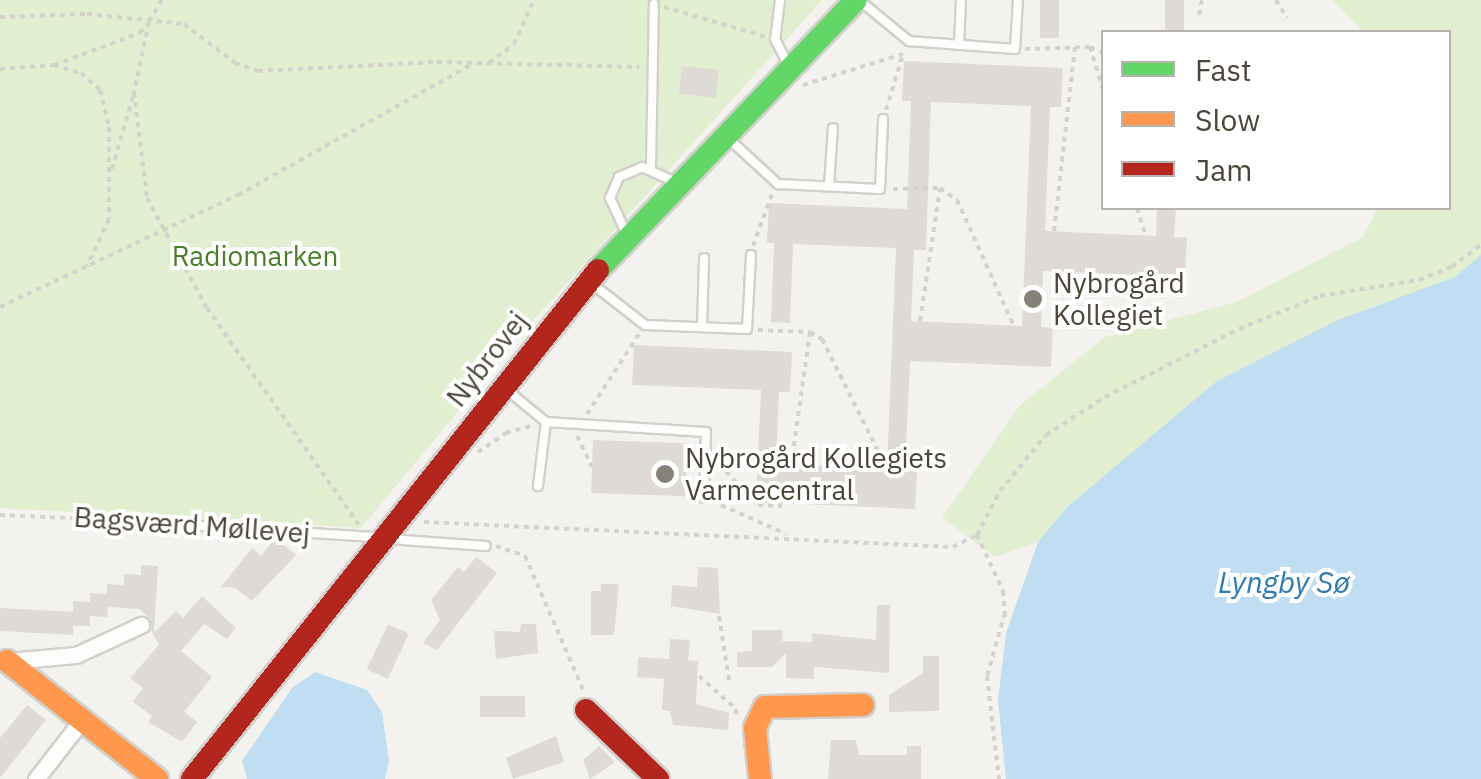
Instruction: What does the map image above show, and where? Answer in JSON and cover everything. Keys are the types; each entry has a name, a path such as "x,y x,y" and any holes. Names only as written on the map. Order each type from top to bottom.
{"street":[{"name":"Nybrovej","path":"192,779 374,537 400,517 588,280 857,0"},
{"path":"3,661 76,655 141,624"},
{"path":"3,661 157,779"},
{"path":"760,779 755,728 765,708 863,704"},
{"path":"586,710 658,779"},
{"path":"36,779 82,720"}],"lane":[{"path":"780,0 775,39 791,68"},
{"path":"857,0 909,41 1014,49 1018,0"},
{"path":"959,45 961,0"},
{"path":"651,168 658,67 654,4"},
{"path":"726,136 778,184 880,189 883,119"},
{"path":"829,186 833,128"},
{"path":"627,237 611,191 625,172 651,168 678,183"},
{"path":"588,280 645,324 747,329 750,255"},
{"path":"702,327 704,258"},
{"path":"503,387 546,422 706,432 704,498"},
{"path":"538,486 546,422"},
{"name":"Bagsværd Møllevej","path":"200,526 486,546"}],"path":[{"path":"0,68 54,65 140,34 162,0"},
{"path":"490,63 514,44 534,0"},
{"path":"1199,16 1202,0"},
{"path":"1276,0 1287,18"},
{"path":"654,4 775,39"},
{"path":"0,17 87,14 184,24 235,62 258,71 475,62 658,67"},
{"path":"86,268 108,219 112,169 150,22"},
{"path":"883,119 909,41"},
{"path":"1054,231 1075,47"},
{"path":"1014,49 1075,47 1101,53"},
{"path":"1090,48 1101,83"},
{"path":"770,89 807,85 903,54"},
{"path":"0,306 163,230 475,62"},
{"path":"54,65 80,73 100,90 112,169"},
{"path":"134,92 147,198 163,230 226,336 374,537"},
{"path":"750,255 778,184"},
{"path":"920,322 940,188"},
{"path":"880,189 940,188 957,200 1014,326"},
{"path":"1138,210 1145,235"},
{"path":"400,517 952,547 976,535 1000,491 1046,435 1104,398 1238,329 1320,296 1419,280 1452,267 1481,244"},
{"path":"592,467 577,440 579,425 645,324"},
{"path":"747,329 810,332 822,339 884,465"},
{"path":"792,459 810,332"},
{"path":"444,461 472,456 506,432 546,422"},
{"path":"707,452 758,505 782,506"},
{"path":"704,498 791,536"},
{"name":"Bagsværd Møllevej","path":"0,515 200,526"},
{"path":"976,535 1003,591 1005,613 988,676 1000,779"},
{"path":"486,546 512,547 525,556 584,692 586,710"},
{"path":"720,616 729,680"},
{"path":"699,676 736,709 737,732"}],"green space":[{"name":"Radiomarken","path":"0,0 822,0 539,314 361,528 0,508"},
{"path":"1332,0 1481,0 1481,255 1456,277 1338,320 1217,381 1067,507 1038,542 995,557 942,518 1019,406 1105,337 1237,302 1363,237 1377,210 1451,210 1451,30 1362,30"}],"water":[{"name":"Lyngby Sø","path":"1481,255 1481,779 1006,779 998,700 1006,633 1038,542 1067,507 1217,381 1338,320 1455,277"},
{"path":"315,672 367,690 382,712 389,761 385,779 247,779 242,761 292,688"}],"building":[{"path":"1040,0 1059,0 1059,38 1040,38"},
{"path":"1165,0 1184,0 1184,30 1165,30"},
{"name":"Nybrogård Kollegiet","path":"904,61 1063,68 1061,107 1050,107 1045,231 1156,236 1157,210 1176,210 1174,237 1187,238 1185,277 1043,271 1041,327 1053,328 1051,367 910,361 905,469 917,470 915,509 756,502 761,390 632,385 634,345 792,352 790,392 779,392 776,463 887,468 896,248 793,244 790,323 771,322 774,243 767,243 769,203 907,209 911,101 902,101","holes":["931,102 1031,106 1022,326 911,321 914,250 926,250"]},
{"path":"682,66 719,70 716,98 679,94"},
{"name":"Nybrogård Kollegiets Varmecentral","path":"593,440 687,443 685,496 591,493"},
{"path":"275,538 296,555 252,601 235,588 221,587 252,548 261,556"},
{"path":"476,557 497,573 437,650 423,643 440,620 431,600 458,567 464,572"},
{"path":"141,565 158,566 154,633 176,611 183,618 202,596 236,628 227,639 204,624 181,651 212,677 184,712 197,722 182,742 148,722 152,716 133,702 143,688 130,678 159,645 151,630 151,619 139,609 108,607 107,617 90,616 90,626 73,626 73,635 0,631 0,608 73,612 73,601 90,602 90,593 107,594 107,584 124,585 124,574 141,575"},
{"path":"698,567 718,568 720,614 671,606 672,585 697,587"},
{"path":"601,584 619,584 614,635 591,635 591,591 601,591"},
{"path":"877,605 890,605 889,673 814,667 814,679 786,678 786,653 772,667 737,667 737,652 752,651 752,630 783,630 782,641 812,642 812,633 876,640"},
{"path":"388,624 409,634 388,679 367,669"},
{"path":"521,624 536,624 538,653 496,659 494,631 520,632"},
{"path":"670,639 690,640 688,660 698,661 696,704 729,713 728,730 673,725 670,711 662,710 664,679 637,677 638,657 669,659"},
{"path":"923,656 939,656 939,711 889,712 889,695 923,673"},
{"path":"480,696 525,696 525,717 480,717"},
{"path":"27,705 46,720 0,778 0,738"},
{"path":"556,736 564,762 513,779 506,758"},
{"path":"831,740 856,740 859,755 907,755 907,746 921,746 921,779 828,779"},
{"path":"599,746 615,762 590,779 583,760"}],"traffic: fast":[{"path":"598,270 856,0"}],"traffic: slow":[{"path":"7,661 157,779"},
{"path":"760,779 755,728 765,707 863,705"}],"traffic: jam":[{"path":"192,779 598,270"},
{"path":"586,710 658,779"}],"place":[{"name":"Nybrogård Kollegiet","path":"1033,299"},
{"name":"Nybrogård Kollegiets Varmecentral","path":"665,474"}]}
